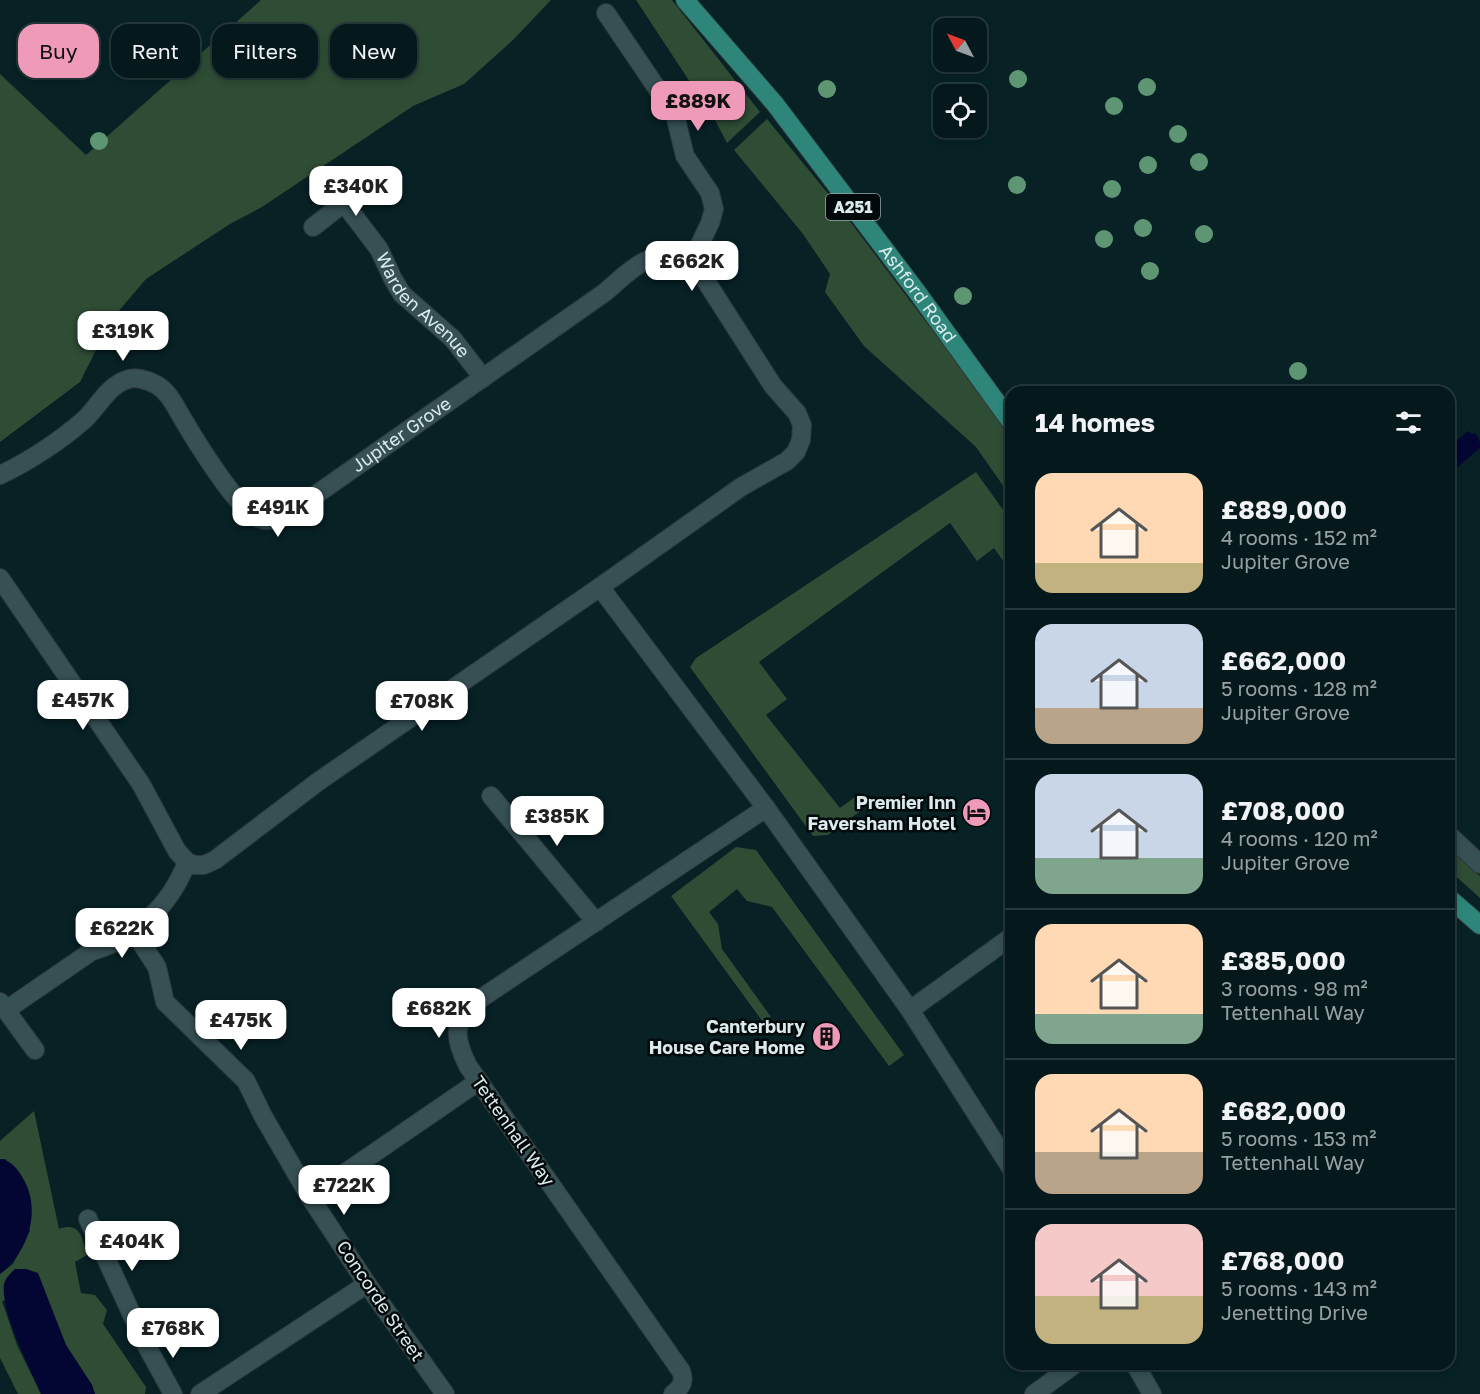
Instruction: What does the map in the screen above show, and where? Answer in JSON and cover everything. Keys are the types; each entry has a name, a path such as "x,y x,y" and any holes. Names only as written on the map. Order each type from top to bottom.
{"main road":[{"name":"Ashford Road","path":"685,0 775,104 917,292 1005,414"},
{"path":"1455,903 1480,925"}],"street":[{"path":"0,578 141,784 173,845 187,862 204,865 215,860 319,781 741,487 787,461 796,452 801,440 802,425 797,413 773,386 702,275 691,263 710,223 714,209 710,193 685,156 675,116 606,13"},
{"path":"313,227 377,177"},
{"name":"Warden Avenue","path":"344,203 379,249 402,294 453,339 483,378"},
{"name":"Jupiter Grove","path":"0,475 21,465 82,422 118,384 126,379 141,379 155,384 168,395 194,439 242,506 258,518 274,520 297,510 604,293 642,262 661,256 671,256 691,263"},
{"path":"600,587 766,808 910,1010 1005,1159"},
{"path":"491,796 596,922"},
{"name":"Tettenhall Way","path":"674,1394 684,1378 681,1371 468,1066 459,1048 457,1036 459,1024 466,1011 766,808"},
{"path":"1455,841 1480,864"},
{"path":"35,1050 3,1006 92,951 104,948 134,932 160,908 176,885 187,862"},
{"name":"Concorde Street","path":"134,932 157,967 165,1002 246,1081 263,1116 310,1197 367,1284 445,1394"},
{"path":"910,1010 1005,941"},
{"path":"310,1197 479,1081"},
{"path":"88,1219 144,1341 173,1394"},
{"path":"200,1394 367,1284"},
{"path":"1034,1394 1067,1370"},
{"path":"1138,1370 1152,1394"}],"green space":[{"path":"261,0 551,0 513,40 464,84 413,106 262,207 230,224 146,279 111,320 80,382 0,442 0,74 86,155 173,78 200,78 200,54 212,43 212,78 318,78 318,24 234,24"},
{"path":"636,0 672,0 760,112 727,143 715,120"},
{"path":"767,119 839,207 1005,426 1005,488 976,447 864,346 825,292 830,274 803,234 734,150"},
{"path":"976,472 1005,513 1005,564 994,548 977,561 950,523 759,662 787,699 766,715 840,808 859,794 863,809 828,835 813,836 690,667 696,658"},
{"path":"736,847 756,850 904,1055 889,1066 772,907 747,901 737,889 709,912 718,924 722,949 771,1017 763,1022 671,896"},
{"path":"1455,853 1480,876 1480,898 1455,875"},
{"path":"34,1111 59,1229 72,1227 76,1229 82,1238 87,1255 75,1262 81,1293 95,1295 107,1310 103,1324 146,1387 145,1394 95,1394 92,1385 66,1345 46,1296 2,1301 17,1345 41,1394 18,1394 0,1358 0,1274 13,1264 30,1231 6,1159 0,1159 0,1141"}],"shaded area":[{"path":"1468,431 1477,436 1480,448 1455,469 1455,442"},
{"path":"0,1159 12,1164 21,1175 28,1188 32,1215 30,1228 19,1254 0,1274"},
{"path":"15,1269 26,1269 38,1273 66,1345 92,1385 95,1394 41,1394 11,1324 4,1296 4,1284"}],"place":[{"name":"Premier Inn Faversham Hotel","path":"977,813"},
{"name":"Canterbury House Care Home","path":"826,1037"}]}
